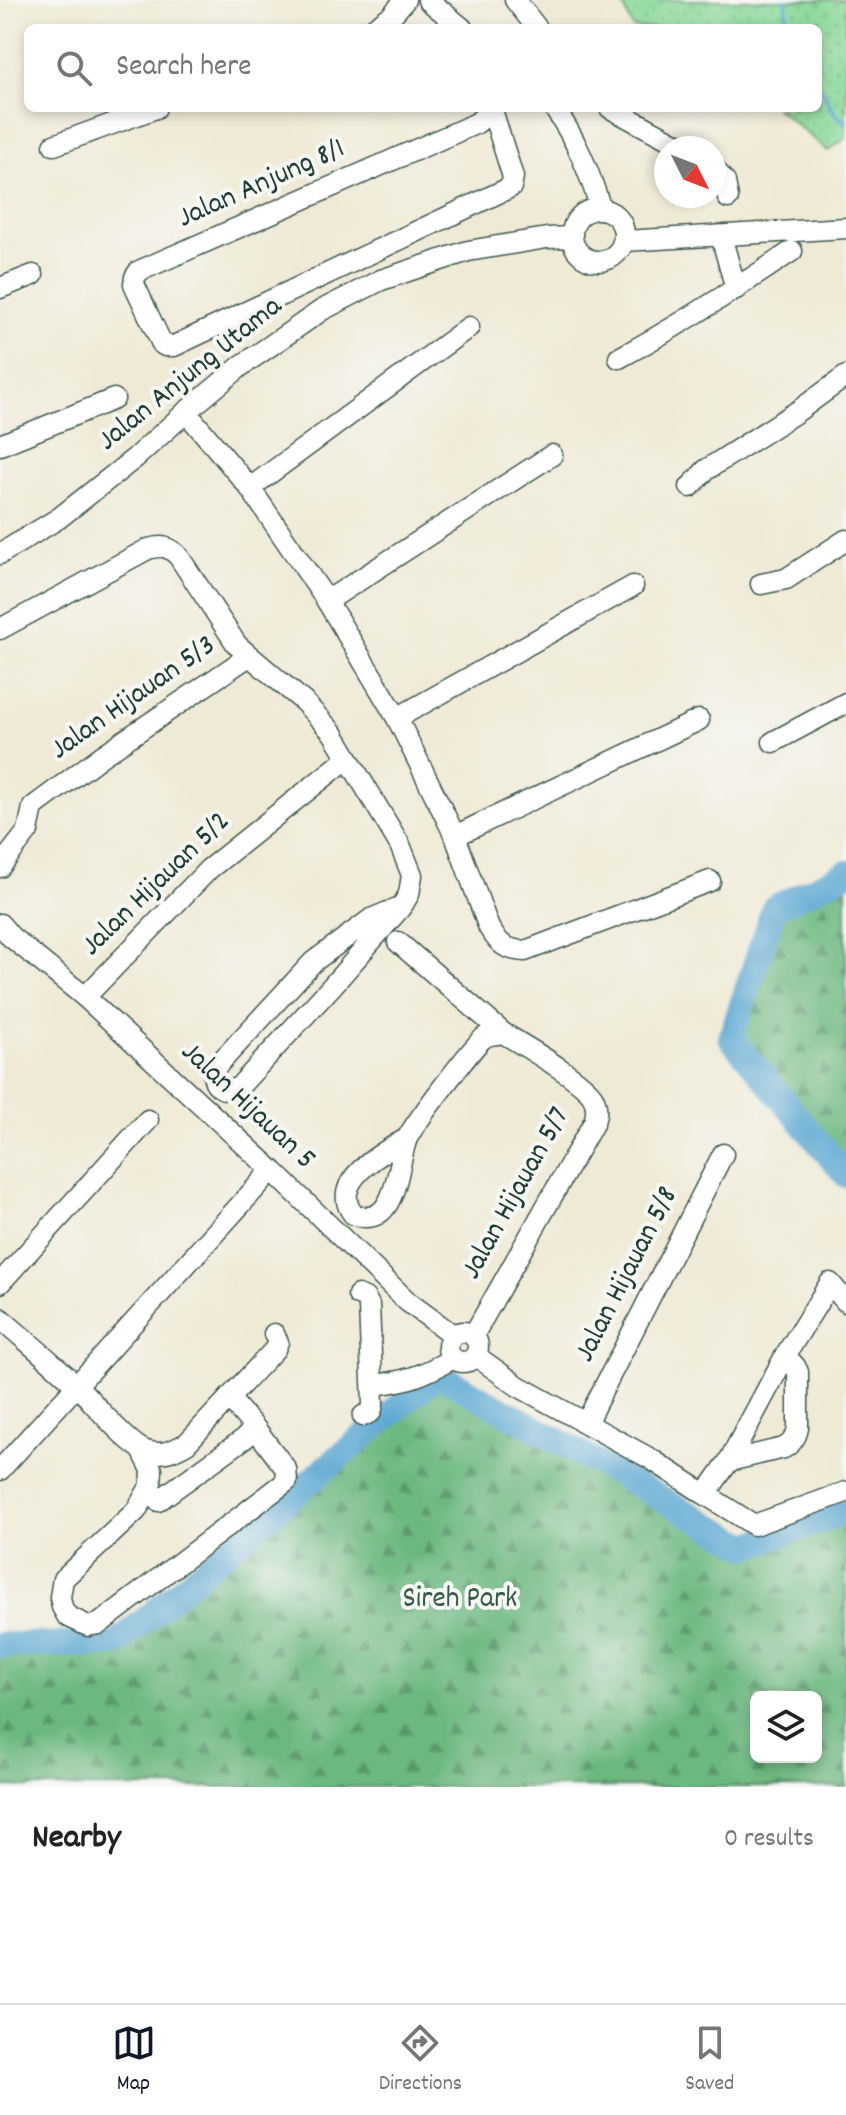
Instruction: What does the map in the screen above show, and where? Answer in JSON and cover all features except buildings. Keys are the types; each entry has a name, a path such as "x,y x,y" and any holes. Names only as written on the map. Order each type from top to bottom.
{"street":[{"path":"380,24 405,0"},
{"path":"428,0 457,24"},
{"path":"515,0 534,24"},
{"path":"536,0 543,24"},
{"path":"54,145 145,112"},
{"name":"Jalan Anjung 8/1","path":"489,112 477,123 139,271 134,284 162,344 174,346 511,187 513,177 493,112"},
{"path":"557,112 571,132 590,174 601,209"},
{"path":"618,112 662,136"},
{"path":"726,187 728,198"},
{"path":"608,211 623,226 624,241 617,254 604,261 596,262 582,257 572,237 580,217 586,212 608,211"},
{"path":"624,241 846,228"},
{"path":"721,236 736,289"},
{"name":"Jalan Anjung Utama","path":"0,554 59,518 135,458 241,366 322,310 381,280 468,251 572,237"},
{"path":"619,358 736,289 792,251"},
{"path":"0,288 33,275"},
{"path":"250,488 469,327"},
{"path":"690,487 706,470 846,376"},
{"path":"0,445 114,399"},
{"path":"186,412 250,488 327,601 397,718 455,836 489,928 496,939 511,950 525,951 710,881"},
{"path":"327,601 552,455"},
{"path":"761,584 786,579 846,540"},
{"path":"0,629 148,549 162,546 172,549 237,645 316,714 333,733 400,845 412,875 409,894 402,906 238,1088 229,1090 217,1085 213,1078 214,1069 313,962 371,919 402,906"},
{"path":"397,718 633,586"},
{"name":"Jalan Hijauan 5/3","path":"0,867 28,831 33,807 103,755 249,656"},
{"path":"773,742 846,703"},
{"path":"455,836 699,720"},
{"name":"Jalan Hijauan 5/2","path":"85,997 209,869 348,758"},
{"name":"Jalan Hijauan 5","path":"0,924 11,937 85,997 272,1170 408,1302 467,1342 518,1386 651,1459 754,1525 846,1492"},
{"name":"Jalan Hijauan 5/7","path":"398,942 503,1033 588,1089 594,1097 597,1113 467,1342"},
{"path":"313,962 333,985"},
{"path":"274,1002 299,1023"},
{"path":"406,1139 477,1044 485,1037 503,1033"},
{"path":"0,1283 148,1120"},
{"name":"Jalan Hijauan 5/8","path":"586,1423 723,1154"},
{"path":"0,1470 272,1170"},
{"path":"703,1493 729,1461 785,1356 830,1283 846,1302"},
{"path":"358,1295 365,1298 369,1305 373,1385 373,1409 363,1416"},
{"path":"0,1318 142,1450 152,1470 151,1485 136,1511 63,1579 62,1607 67,1616 88,1626 99,1624 285,1484 288,1477 286,1469 229,1398"},
{"path":"142,1450 158,1454 187,1443 275,1349 278,1342 274,1334"},
{"path":"373,1385 419,1377 452,1359 468,1362 467,1342"},
{"path":"729,1461 784,1448 796,1437 798,1372 785,1356"},
{"path":"158,1501 255,1428"}],"green space":[{"path":"621,0 846,0 846,138 828,151 781,112 822,112 822,24 631,24"},
{"path":"846,873 846,1175 731,1038 774,908"},
{"name":"Sireh Park","path":"438,1374 747,1546 846,1512 846,1787 0,1787 0,1645 116,1643"}],"waterway":[{"path":"786,0 786,24"},
{"path":"822,90 836,115 846,122"},
{"path":"846,873 774,908 731,1038 846,1175"},
{"path":"0,1645 116,1644 438,1374 747,1546 846,1512"}]}
